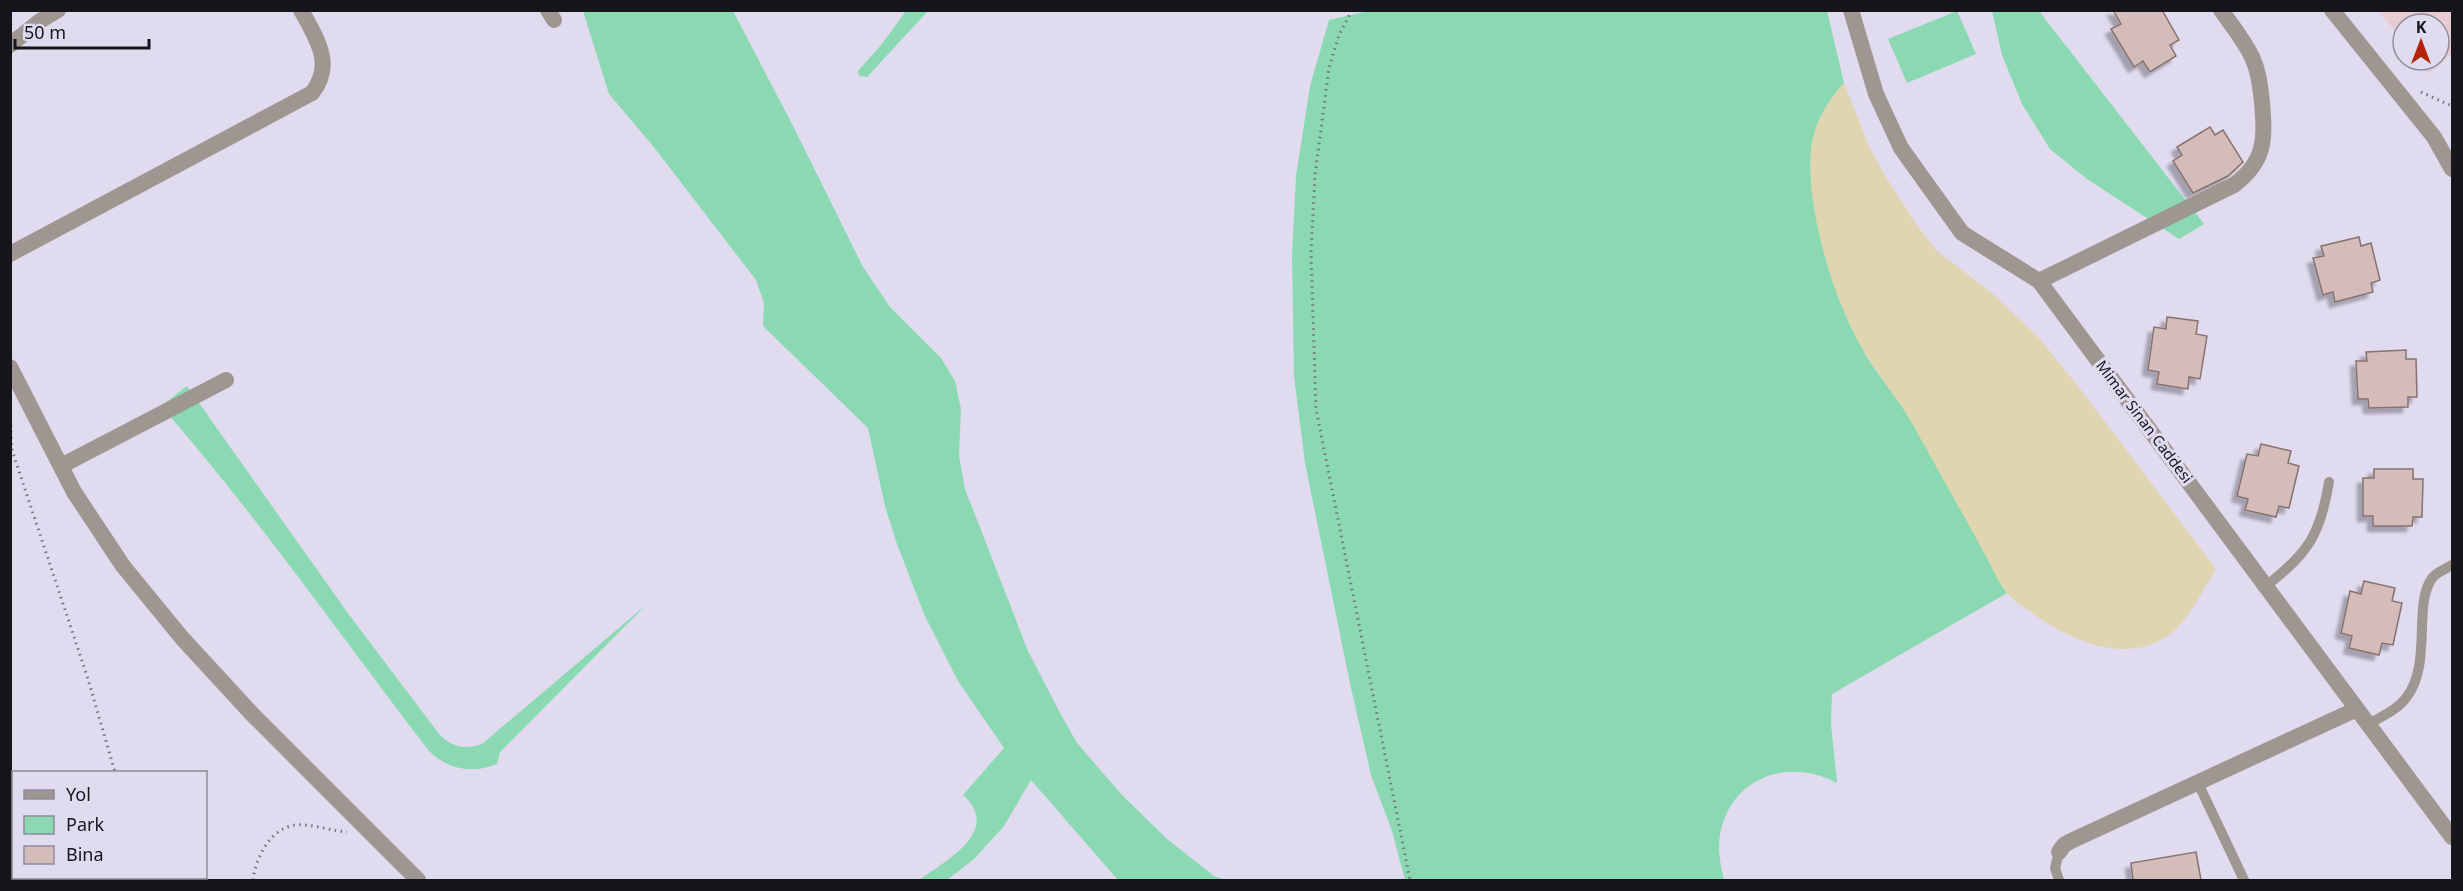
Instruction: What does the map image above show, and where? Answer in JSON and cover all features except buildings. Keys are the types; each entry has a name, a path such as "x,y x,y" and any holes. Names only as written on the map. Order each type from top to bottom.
{"street":[{"path":"10,45 58,10"},
{"path":"10,254 312,93 322,73 323,53 301,10"},
{"name":"Mimar Sinan Caddesi","path":"1851,10 1876,94 1901,148 1962,233 2039,281 2452,837"},
{"path":"2039,281 2234,185 2251,170 2262,149 2264,138 2259,77 2243,41 2221,10"},
{"path":"2332,10 2434,137 2452,169"},
{"path":"10,367 74,492 123,566 182,638 252,714 418,880"},
{"path":"61,466 226,380"},
{"path":"2059,852 2071,841 2357,709"}],"lane":[{"path":"2266,586 2295,564 2308,548 2321,518 2329,482"},
{"path":"2369,724 2397,707 2412,689 2419,671 2427,589 2438,573 2452,565"},
{"path":"2198,783 2244,880"},
{"path":"2059,852 2055,868 2059,880"}],"path":[{"path":"1352,10 1339,35 1329,68 1315,174 1311,254 1316,410 1410,880"},
{"path":"10,413 12,450 88,680 115,771"},
{"path":"253,880 261,851 273,836 288,827 305,825 332,831 371,834"}],"shaded area":[{"path":"2379,11 2452,11 2452,54 2451,12 2391,12 2391,26"}],"green space":[{"path":"1373,10 1827,11 1844,83 1829,102 1818,123 1812,146 1811,166 1816,215 1832,278 1847,318 1867,357 1918,431 2007,593 1832,694 1831,724 1837,783 1818,775 1799,772 1781,773 1748,786 1726,815 1720,835 1719,852 1724,880 1405,880 1392,831 1371,775 1351,688 1305,463 1294,376 1292,255 1296,176 1310,86 1329,20"},
{"path":"583,11 733,11 863,267 890,307 941,358 955,381 961,409 959,456 965,489 1028,651 1077,743 1121,794 1167,839 1214,876 1226,880 1118,880 1031,780 1004,826 974,859 947,880 919,880 955,854 974,833 977,821 974,808 963,795 1004,748 958,681 924,614 885,506 868,428 763,326 764,303 756,280 653,146 609,94"},
{"path":"906,11 928,11 867,77 859,76 858,71"},
{"path":"1957,11 1976,54 1907,83 1888,39"},
{"path":"1992,11 2039,11 2204,224 2179,239 2087,179 2050,149 2022,104 2002,55"},
{"path":"187,386 347,612 439,734 453,744 470,747 482,744 646,605 500,752 497,764 479,769 453,766 429,751 265,533 161,406"}],"sand":[{"path":"1844,83 1869,146 1885,176 1918,227 1937,251 1992,293 2038,337 2216,569 2189,613 2169,635 2152,644 2134,648 2116,649 2098,646 2062,632 2015,601 2000,582 1912,423 1860,345 1836,292 1828,266 1814,211 1811,184 1810,159 1813,138 1821,116"}]}
